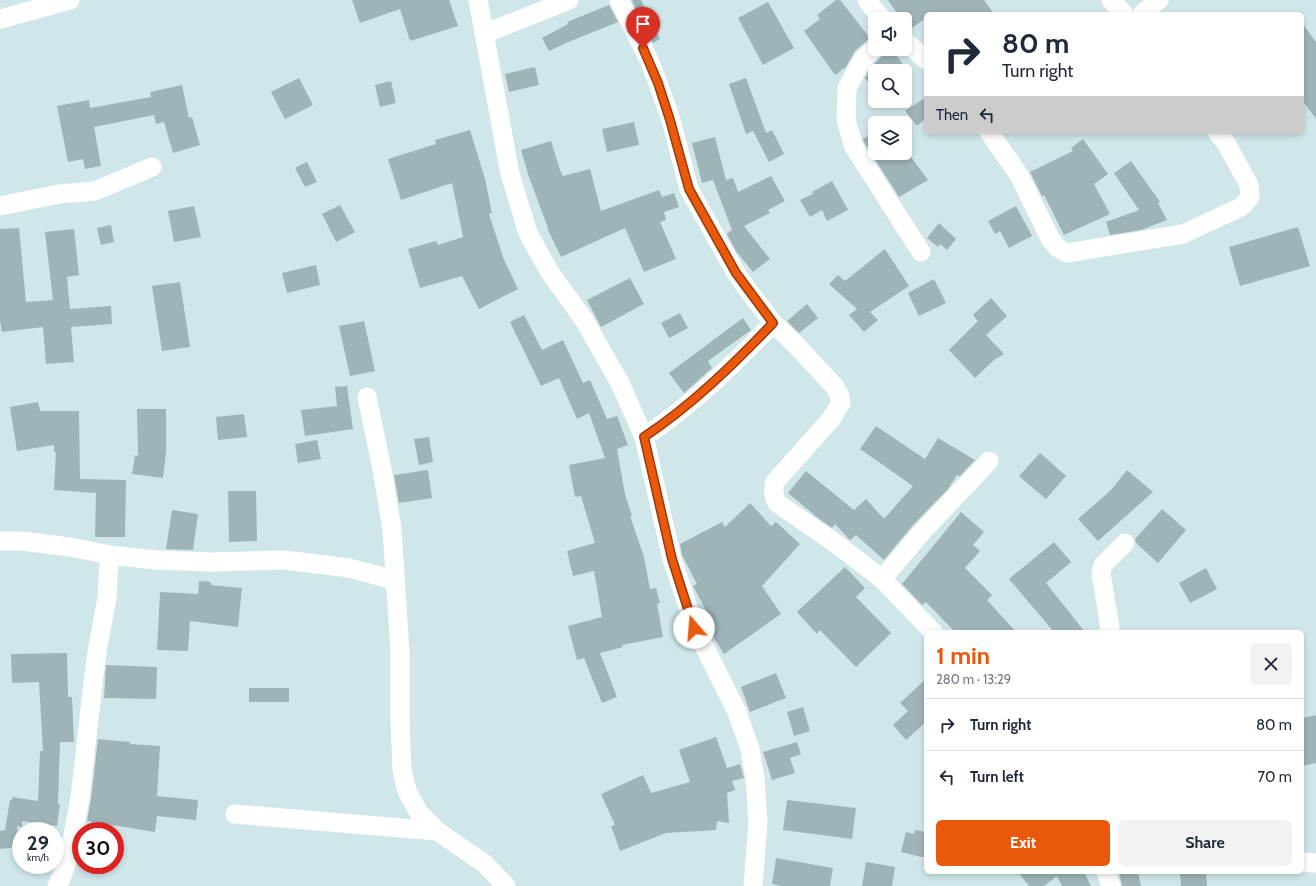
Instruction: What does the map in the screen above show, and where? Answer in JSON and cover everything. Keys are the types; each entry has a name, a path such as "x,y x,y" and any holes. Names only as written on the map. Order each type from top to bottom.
{"street":[{"path":"0,19 70,0"},
{"path":"478,0 510,174 528,233 549,271 588,326 620,383 644,437 672,559 694,628 737,712 750,749 755,779 758,822 753,886"},
{"path":"484,34 569,0"},
{"path":"619,0 649,60 658,83 689,189 736,273 773,323 836,387 839,394 841,402 831,419 775,482 773,489 774,498 777,503 835,543 882,579 931,630"},
{"path":"867,0 875,12"},
{"path":"1111,0 1122,12"},
{"path":"1144,12 1159,0"},
{"path":"912,47 924,58"},
{"path":"868,54 863,59 847,88 846,120 854,148 920,252"},
{"path":"990,134 1019,176 1051,240 1058,248 1067,253 1182,234 1241,207 1250,197 1249,185 1226,143 1219,134"},
{"path":"0,206 59,194 95,191 152,167"},
{"path":"644,437 662,425 718,377 748,350 773,323"},
{"path":"367,397 382,469 392,529 394,580 400,652 402,770 407,791 419,813 437,832 485,864 506,886"},
{"path":"882,579 921,533 989,461"},
{"path":"0,541 22,541 70,547 110,555 156,560 211,562 285,560 349,568 394,580"},
{"path":"1109,630 1110,628 1101,573 1103,565 1125,543"},
{"path":"57,886 69,856 80,798 95,668 107,598 110,555"},
{"path":"235,814 437,832"},
{"path":"1304,862 1316,863"},
{"path":"1107,874 1111,886"}],"building":[{"path":"352,0 449,0 458,26 410,41 400,9 360,23"},
{"path":"641,0 660,39 653,43 632,1"},
{"path":"836,0 840,0 868,35 868,40 855,51 846,67 835,75 804,31 820,19 817,15"},
{"path":"888,0 984,0 993,12 924,12 924,19 912,28 912,12 896,12"},
{"path":"768,2 794,48 763,65 738,18"},
{"path":"609,5 618,22 549,51 542,38 568,24 567,22"},
{"path":"1304,26 1316,42 1316,119 1304,103"},
{"path":"882,56 897,56 903,64 874,64"},
{"path":"535,67 539,85 509,92 505,74"},
{"path":"868,73 868,82 865,78"},
{"path":"299,78 313,105 285,119 271,92"},
{"path":"746,78 766,133 772,130 784,154 769,162 753,131 746,134 729,84"},
{"path":"391,81 396,103 380,107 375,85"},
{"path":"182,85 189,118 192,117 200,145 173,153 164,122 156,124 154,115 94,127 101,166 85,169 83,159 68,162 57,106 89,100 90,108 151,97 150,92"},
{"path":"924,98 924,120 917,126 912,120 912,116 909,116 905,111 912,108 912,106"},
{"path":"634,122 639,145 607,152 602,129"},
{"path":"470,130 485,179 492,213 489,214 504,260 518,289 479,309 462,276 420,288 408,249 436,241 438,245 463,237 452,183 401,200 388,159 436,144 435,140"},
{"path":"868,136 868,148 864,142 863,139"},
{"path":"715,137 726,180 733,178 738,192 771,176 785,201 768,210 770,213 744,226 770,259 753,272 736,251 727,234 732,230 713,180 702,183 692,143"},
{"path":"1083,139 1108,174 1094,184 1110,214 1064,235 1044,195 1042,196 1030,172 1073,151 1071,148"},
{"path":"551,141 563,176 590,169 601,211 659,190 662,197 674,193 679,207 664,212 666,220 660,222 676,259 644,272 625,228 561,257 547,228 521,150"},
{"path":"912,158 928,180 899,197 875,160 912,160"},
{"path":"1131,161 1160,202 1158,203 1167,220 1141,230 1110,235 1106,222 1139,210 1114,173"},
{"path":"307,162 317,182 305,187 295,168"},
{"path":"832,181 848,210 827,221 822,210 810,217 800,200 813,194 812,192"},
{"path":"340,205 355,232 336,242 322,214"},
{"path":"194,206 201,237 174,242 168,211"},
{"path":"1016,206 1032,236 1009,248 1000,231 995,234 988,221"},
{"path":"939,223 956,239 947,250 940,244 938,247 927,238"},
{"path":"111,225 114,242 101,245 97,228"},
{"path":"1298,227 1310,266 1240,286 1229,247"},
{"path":"19,228 26,302 53,300 45,232 74,229 79,275 67,277 70,309 111,306 112,324 71,327 74,362 46,364 43,327 2,332 0,320 0,229"},
{"path":"885,249 909,286 870,312 878,320 864,332 849,315 857,309 829,284 838,275 845,281"},
{"path":"316,265 320,285 287,293 282,273"},
{"path":"630,278 644,304 601,327 587,300"},
{"path":"934,279 946,303 919,316 908,293"},
{"path":"180,282 190,347 162,351 152,286"},
{"path":"991,298 1007,316 986,335 1004,354 994,360 975,378 949,350 978,321 973,315"},
{"path":"807,304 818,318 799,333 787,321"},
{"path":"680,313 688,328 669,338 661,323"},
{"path":"524,315 542,350 563,340 583,383 590,380 607,419 617,416 628,445 617,449 625,494 632,516 630,516 644,557 650,589 656,588 660,603 657,604 663,637 622,645 623,647 600,653 617,697 602,703 584,658 577,660 568,626 602,617 594,571 573,576 567,551 595,543 581,496 575,497 569,465 605,458 589,413 577,419 559,378 541,386 510,322"},
{"path":"743,318 751,330 708,361 712,368 684,393 669,373"},
{"path":"364,321 375,371 350,376 339,326"},
{"path":"347,386 353,429 305,436 301,410 337,406 335,387"},
{"path":"38,402 40,411 79,411 80,479 126,480 125,537 95,537 96,493 54,490 56,452 54,452 54,445 17,451 10,407"},
{"path":"137,409 166,409 166,452 163,478 132,474 135,455 138,456"},
{"path":"244,414 247,437 218,440 216,417"},
{"path":"876,426 925,459 938,438 975,460 960,476 957,475 948,489 913,525 884,560 856,535 850,540 835,524 832,528 788,493 806,471 854,510 866,499 884,519 913,486 860,449"},
{"path":"429,437 433,462 419,465 414,439"},
{"path":"317,440 321,459 298,463 295,444"},
{"path":"1040,453 1066,476 1046,499 1019,476"},
{"path":"428,470 432,498 399,503 394,475"},
{"path":"1127,470 1153,492 1098,541 1078,519 1111,490"},
{"path":"228,491 256,491 257,541 229,542"},
{"path":"750,503 771,526 776,522 800,544 762,586 781,614 724,654 706,626 712,622 693,586 697,584 682,555 680,544 722,522 725,527"},
{"path":"1162,509 1186,530 1158,563 1136,543 1135,539"},
{"path":"172,510 198,514 193,550 166,549"},
{"path":"961,512 984,532 973,545 980,551 965,568 992,595 987,600 1014,630 953,630 926,602 922,605 902,584"},
{"path":"1054,542 1071,562 1046,583 1083,630 1052,630 1009,579"},
{"path":"845,567 865,588 856,597 891,633 856,667 820,630 817,634 797,612"},
{"path":"1206,568 1217,589 1190,603 1179,583"},
{"path":"199,581 211,582 211,585 242,588 238,627 190,621 188,651 157,650 160,592 198,594"},
{"path":"67,653 68,697 72,697 74,742 60,742 58,804 60,804 58,822 12,822 12,848 0,849 0,831 5,830 10,800 12,800 12,797 38,801 40,751 43,751 39,682 12,683 11,654"},
{"path":"106,665 157,667 156,699 104,698"},
{"path":"776,673 786,698 750,712 741,687"},
{"path":"924,681 924,724 906,740 893,725 908,711 900,703"},
{"path":"249,688 289,688 289,702 249,702"},
{"path":"803,707 810,731 794,736 787,712"},
{"path":"1316,715 1316,763 1304,766 1304,718"},
{"path":"716,737 727,768 740,764 744,778 732,781 735,790 727,793 729,823 717,821 716,830 666,833 620,851 611,826 615,825 601,794 643,775 651,793 690,782 679,750"},
{"path":"98,739 130,742 130,744 160,746 157,796 198,800 196,820 157,816 155,832 124,827 124,822 87,821"},
{"path":"797,742 801,754 790,758 795,773 772,780 763,752"},
{"path":"787,800 856,808 852,839 783,830"},
{"path":"915,830 924,832 924,858 901,852 906,832 914,834"},
{"path":"776,858 833,868 830,886 781,886 772,884"},
{"path":"866,862 895,867 892,886 862,886"},
{"path":"1020,874 1085,874 1091,886 1062,886 1057,876 1044,886 1029,886"},
{"path":"1119,874 1138,874 1141,886 1122,886"},
{"path":"1180,874 1206,874 1207,886 1181,886"}],"route":[{"path":"643,48 658,83 689,189 736,273 773,323 748,350 697,396 662,425 644,437 672,559 694,628"}]}
